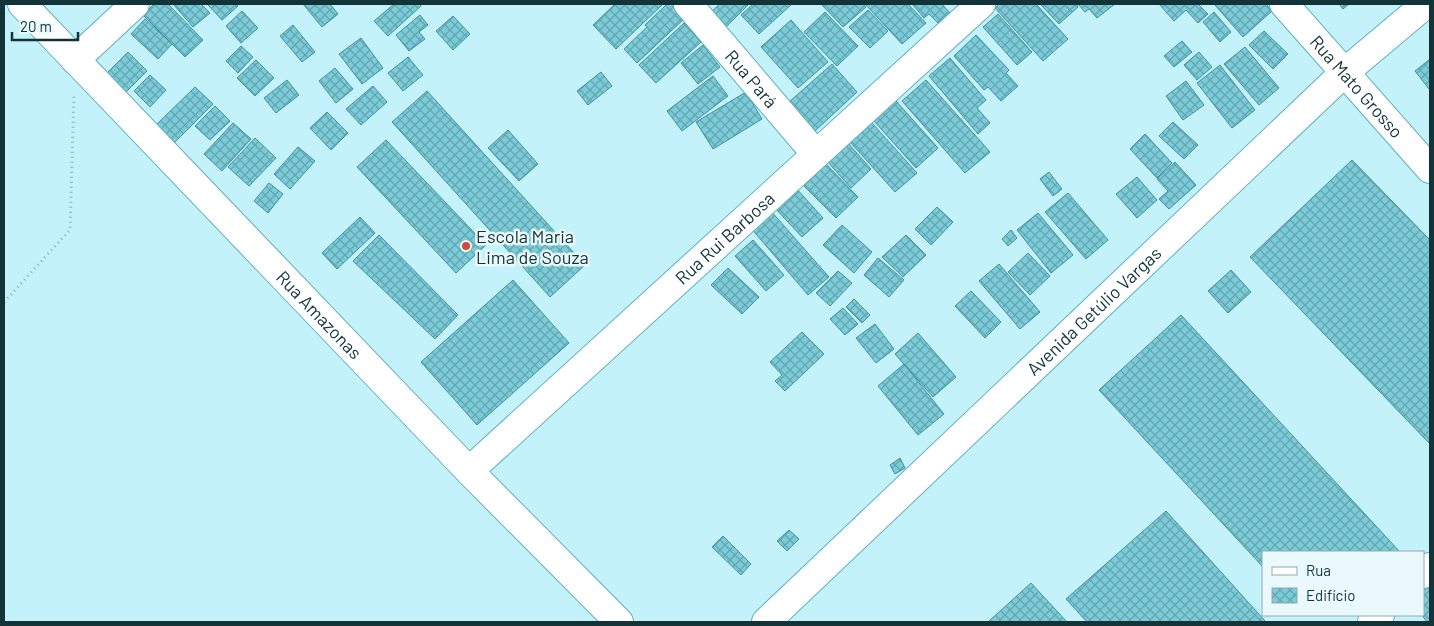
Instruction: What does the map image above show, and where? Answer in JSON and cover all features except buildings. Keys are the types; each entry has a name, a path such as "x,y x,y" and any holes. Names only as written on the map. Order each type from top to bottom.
{"street":[{"name":"Rua Amazonas","path":"22,4 469,471 619,622"},
{"path":"75,60 135,4"},
{"name":"Rua Pará","path":"689,4 815,154"},
{"name":"Rua Rui Barbosa","path":"469,471 981,4"},
{"name":"Rua Mato Grosso","path":"1284,4 1430,169"},
{"name":"Avenida Getúlio Vargas","path":"766,622 1345,72 1426,4"}],"path":[{"path":"4,302 70,230 75,60"}],"place":[{"name":"Escola Maria Lima de Souza","path":"466,246"}]}
